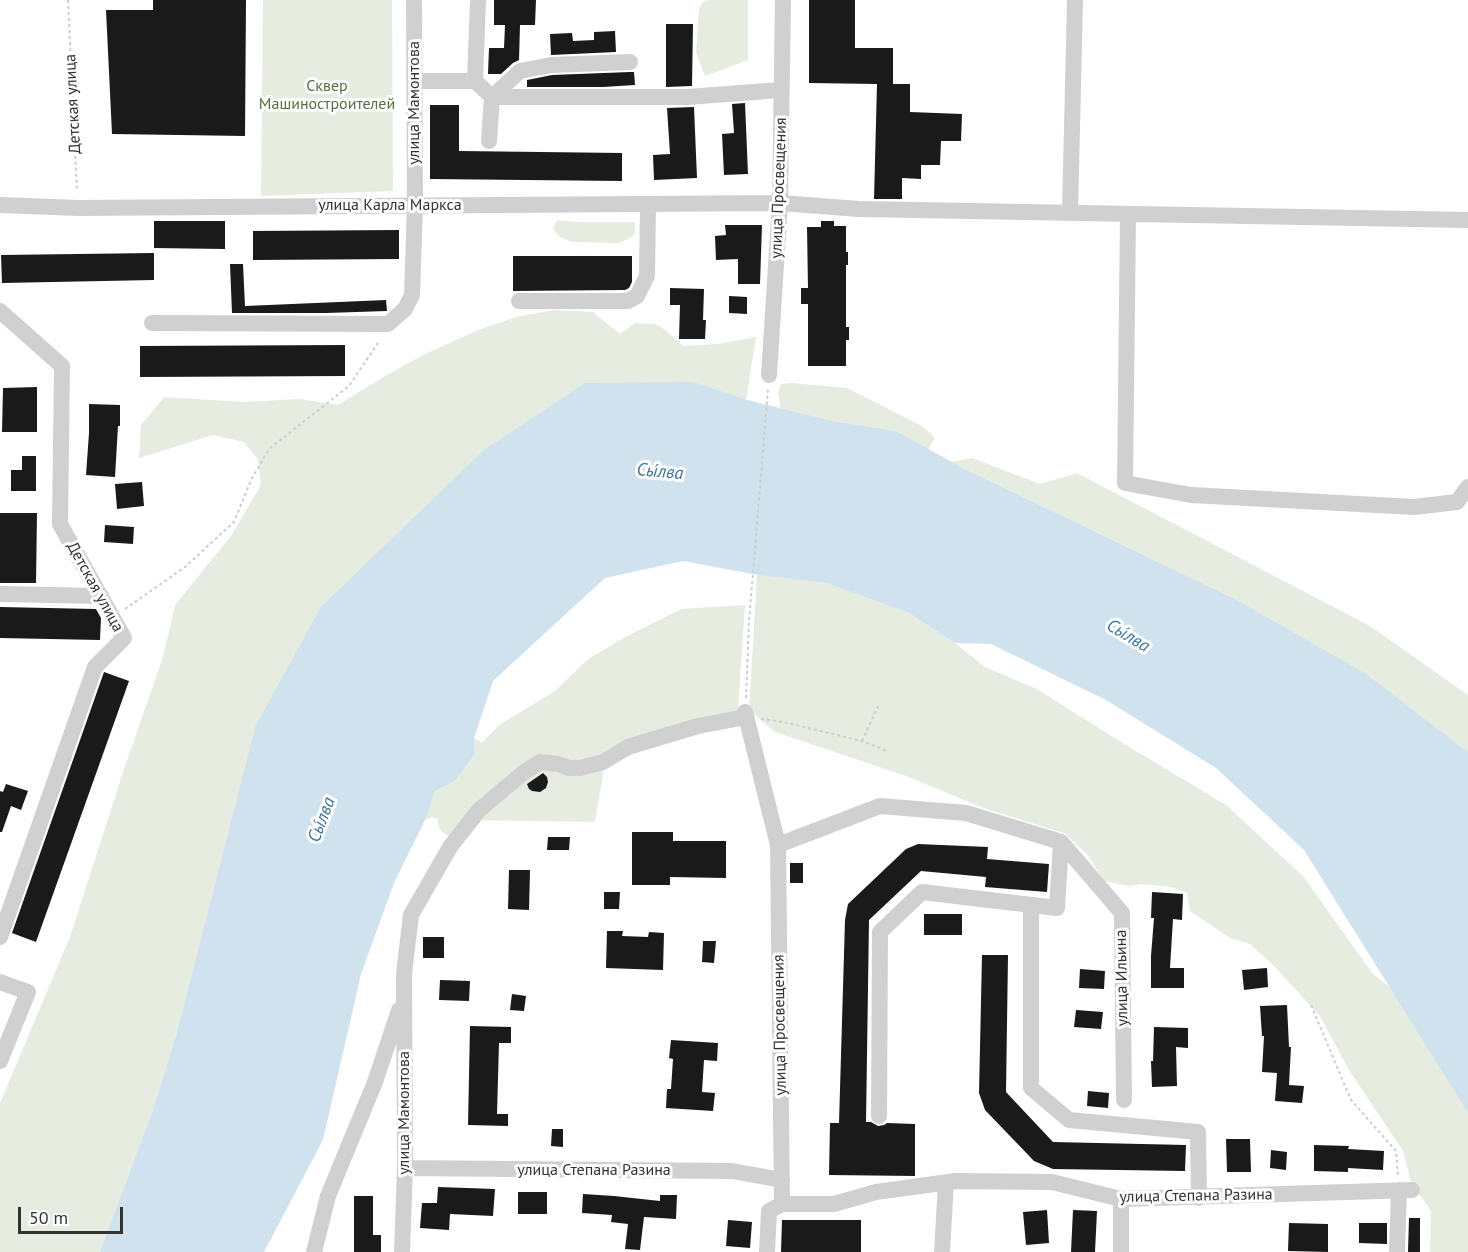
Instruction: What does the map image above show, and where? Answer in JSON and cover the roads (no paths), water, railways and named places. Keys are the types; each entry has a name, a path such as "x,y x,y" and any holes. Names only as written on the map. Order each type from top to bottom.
{"street":[{"name":"улица Мамонтова","path":"152,323 388,324 405,309 412,295 415,205 414,0"},
{"path":"475,81 478,0"},
{"name":"улица Просвещения","path":"769,379 780,203 783,0"},
{"path":"1070,213 1075,0"},
{"path":"489,141 492,97 520,71 551,65 630,62"},
{"path":"415,81 475,81 492,97 687,97 782,90"},
{"name":"улица Карла Маркса","path":"0,205 78,208 780,203 859,209 1468,220"},
{"path":"519,301 628,301 637,296 647,276 648,204"},
{"path":"1128,214 1125,483 1191,495 1414,507 1457,502 1468,487"},
{"name":"Детская улица","path":"0,311 62,366 60,524 124,638 95,667 0,937"},
{"path":"0,594 101,596"},
{"name":"улица Мамонтова","path":"402,1252 405,1168 404,974 411,915 450,846 479,810 523,772 540,762 580,768 603,762 628,747 698,726 746,715"},
{"name":"улица Просвещения","path":"746,715 778,845 782,1204"},
{"path":"778,845 880,806 966,813 1061,842 1057,908 922,892 880,932 879,1116"},
{"name":"улица Ильина","path":"1061,842 1122,913 1124,1100"},
{"path":"1030,905 1031,1088 1069,1120 1198,1132 1199,1198"},
{"path":"0,982 28,992 0,1061"},
{"path":"314,1252 328,1196 375,1082 404,997"},
{"path":"375,1082 404,1082"},
{"name":"улица Степана Разина","path":"405,1168 732,1171 782,1180"},
{"name":"улица Степана Разина","path":"782,1204 834,1204 876,1192 956,1180 1052,1182 1121,1199 1405,1190 1398,1252"},
{"path":"942,1252 946,1182"},
{"path":"1121,1199 1121,1252"},
{"path":"767,1252 769,1211 782,1204"}],"water":[{"name":"Сы́лва","path":"694,382 747,400 833,421 896,431 961,467 1239,601 1366,674 1468,752 1468,1113 1304,850 1216,768 1106,700 991,644 955,643 909,613 826,583 752,574 683,561 605,578 493,681 474,738 475,754 455,781 435,791 425,820 394,883 361,974 323,1140 264,1252 100,1252 154,1107 177,1032 255,727 321,607 484,450 585,383"}],"park label":[{"name":"Сквер Машиностроителей","path":"327,95"}]}
